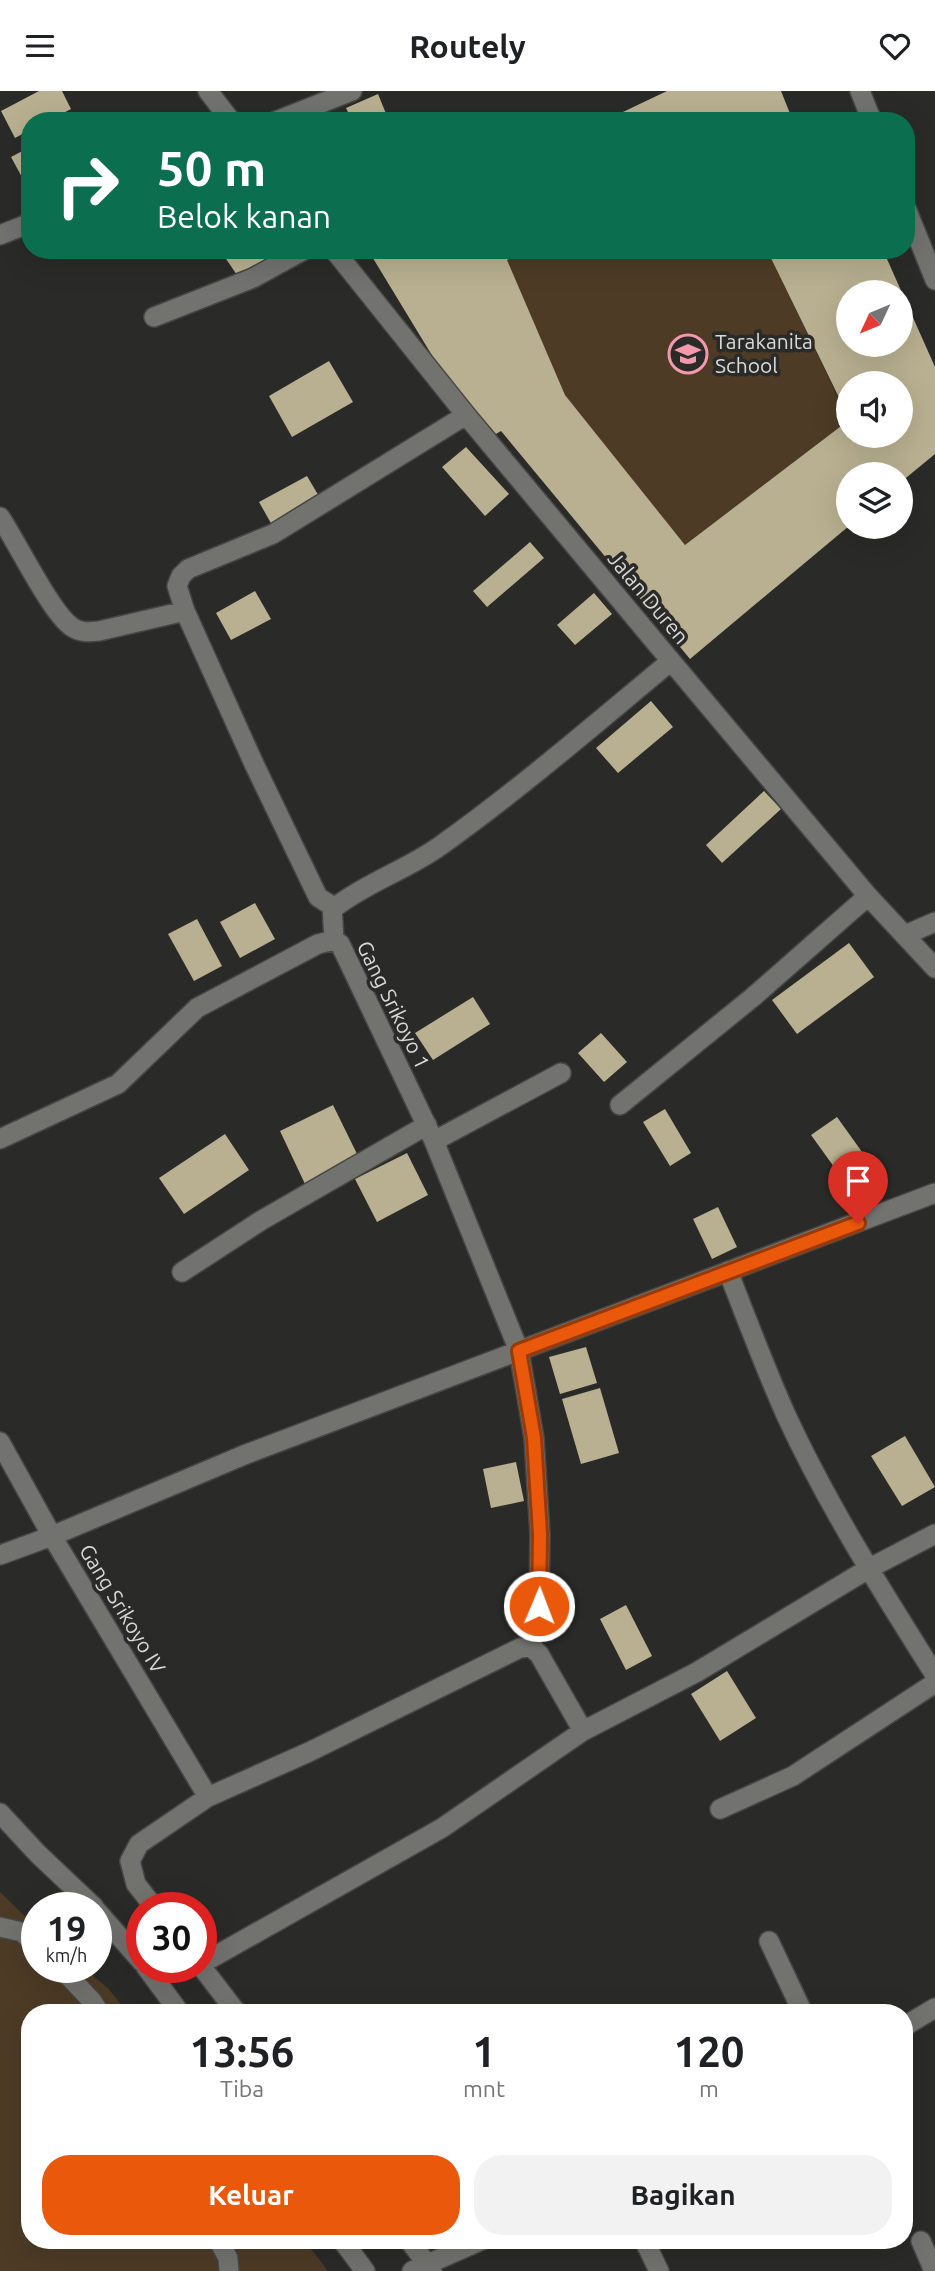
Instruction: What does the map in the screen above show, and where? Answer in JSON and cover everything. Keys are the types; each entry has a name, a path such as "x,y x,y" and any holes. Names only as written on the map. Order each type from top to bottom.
{"street":[{"path":"208,91 224,112"},
{"path":"299,112 352,91"},
{"path":"860,91 868,112"},
{"path":"0,235 21,227"},
{"path":"915,230 935,280"},
{"path":"154,317 253,278 288,259"},
{"name":"Jalan Duren","path":"341,259 466,415 670,661 868,896 935,968"},
{"path":"466,415 273,534 188,569 177,586 185,611 255,766 318,897 331,906 338,905 380,879 416,862 519,786 670,661"},
{"path":"1,522 62,618 74,629 99,631 185,611"},
{"path":"620,1105 753,997 868,896"},
{"name":"Gang Srikoyo 1","path":"331,906 334,940 344,952 430,1133 519,1351 534,1438 540,1534 539,1606 531,1647"},
{"path":"905,935 935,922"},
{"path":"0,1139 118,1084 197,1008 317,944 334,940"},
{"path":"182,1272 262,1220 430,1133 561,1073"},
{"path":"0,1555 52,1536 244,1454 935,1193"},
{"path":"728,1272 788,1417 868,1569 935,1675"},
{"name":"Gang Srikoyo IV","path":"0,1442 52,1536 208,1797"},
{"path":"217,1956 442,1828 583,1731 697,1672 868,1569 935,1534"},
{"path":"142,1892 136,1884 130,1861 139,1844 208,1797 309,1752 520,1648 531,1647 539,1654 583,1731"},
{"path":"720,1809 793,1776 935,1683"},
{"path":"0,1812 77,1892"},
{"path":"0,1927 21,1932"},
{"path":"112,1928 126,1944"},
{"path":"769,1941 799,2004"},
{"path":"75,1983 94,2004"},
{"path":"158,1983 173,2004"},
{"path":"214,1983 230,2004"},
{"path":"913,2021 935,2008"},
{"path":"921,2241 934,2271"},
{"path":"223,2249 228,2258 229,2271"},
{"path":"349,2249 365,2271"},
{"path":"414,2249 423,2268 463,2249"},
{"path":"648,2249 659,2271"}],"shaded area":[{"path":"771,259 836,393 836,430 685,545 565,395 507,260"},
{"path":"0,1892 21,1912 21,1983 102,1983 121,2004 21,2004 21,2249 311,2249 328,2271 0,2271"}],"building":[{"path":"39,91 62,91 71,109 65,112 21,112 21,135 15,138 1,111"},
{"path":"667,91 781,91 789,112 623,112"},
{"path":"378,94 385,112 348,112 346,108"},
{"path":"21,152 21,175 11,157"},
{"path":"226,259 265,259 239,278"},
{"path":"373,259 509,259 507,260 565,395 685,545 836,430 836,448 913,448 913,371 836,371 836,391 771,259 887,259 896,280 836,280 836,357 914,357 914,320 935,367 935,454 913,472 913,462 836,462 836,537 690,659 501,431 484,441"},
{"path":"329,361 353,402 292,437 269,396"},
{"path":"466,447 509,494 485,516 442,467"},
{"path":"307,476 320,498 272,525 259,502"},
{"path":"530,542 544,558 487,607 473,591"},
{"path":"255,591 271,619 231,640 216,613"},
{"path":"594,593 612,614 575,645 557,625"},
{"path":"651,701 673,727 618,773 596,748"},
{"path":"764,791 781,809 722,863 706,845"},
{"path":"255,903 275,939 240,958 220,922"},
{"path":"197,919 222,966 194,981 168,934"},
{"path":"849,943 874,977 797,1034 772,1000"},
{"path":"473,997 490,1024 433,1060 415,1033"},
{"path":"601,1033 627,1062 604,1082 578,1053"},
{"path":"333,1105 359,1158 305,1184 280,1131"},
{"path":"665,1109 691,1153 670,1166 643,1122"},
{"path":"837,1117 880,1177 855,1196 811,1135"},
{"path":"225,1134 249,1170 184,1214 159,1178"},
{"path":"407,1153 428,1195 377,1222 355,1179"},
{"path":"718,1207 737,1247 712,1259 693,1219"},
{"path":"586,1347 597,1383 560,1394 549,1357"},
{"path":"600,1388 619,1453 581,1464 562,1399"},
{"path":"905,1436 935,1487 902,1506 871,1456"},
{"path":"516,1462 524,1501 491,1508 483,1469"},
{"path":"626,1605 652,1656 626,1670 600,1619"},
{"path":"727,1671 756,1718 720,1741 691,1694"}],"place":[{"name":"Tarakanita School","path":"688,354"}],"route":[{"path":"539,1606 540,1534 534,1438 519,1351 858,1223"}]}
